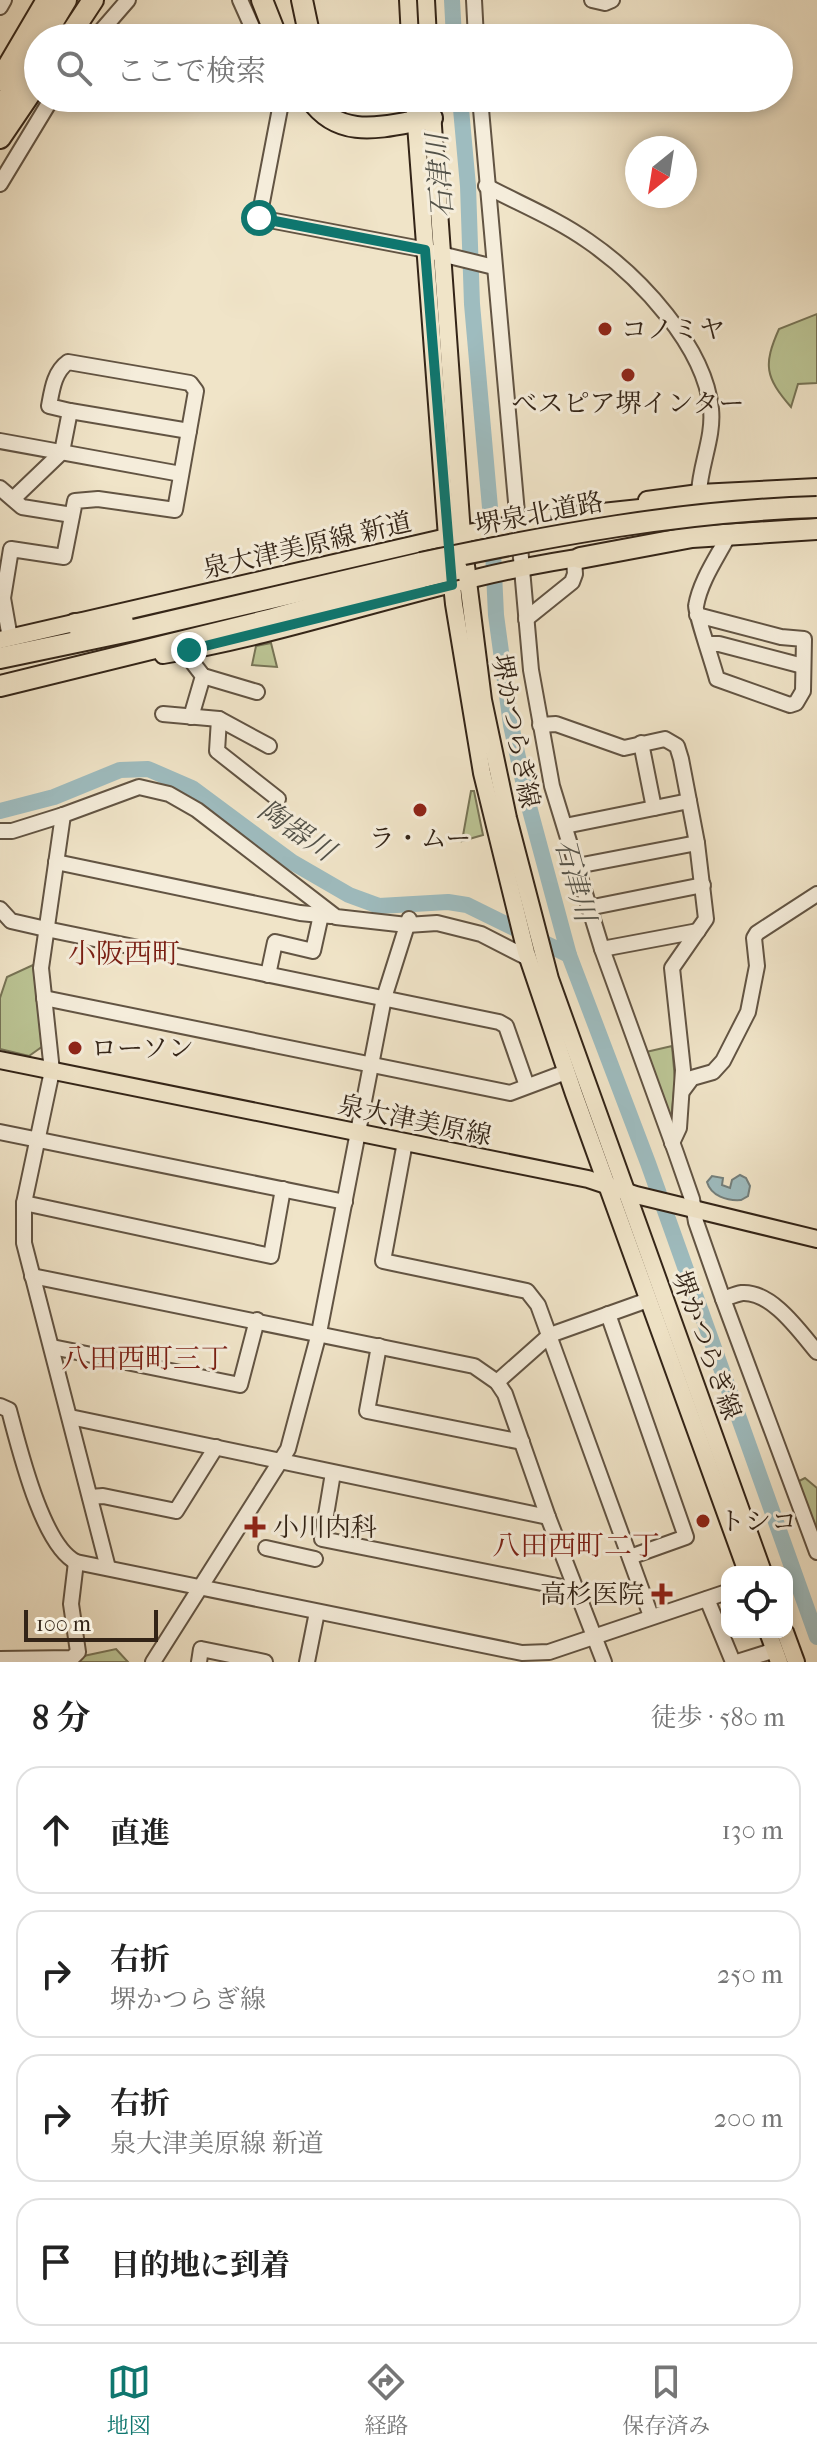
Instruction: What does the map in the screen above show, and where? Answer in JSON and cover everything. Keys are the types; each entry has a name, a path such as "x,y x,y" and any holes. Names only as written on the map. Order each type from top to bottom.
{"highway":[{"path":"0,63 32,0"},
{"path":"33,24 47,0"},
{"path":"51,24 66,0"},
{"path":"77,24 93,0"},
{"path":"262,0 271,24"},
{"path":"277,0 285,24"},
{"path":"302,0 307,24"},
{"path":"0,80 24,39"},
{"path":"0,110 24,70"},
{"path":"0,138 24,103"},
{"path":"322,112 332,121 351,127 380,128 427,112"},
{"path":"512,524 706,503 817,498"},
{"name":"堺泉北道路","path":"276,604 589,529 750,509 817,507"},
{"name":"堺泉北道路","path":"422,570 644,533 817,519"},
{"path":"577,558 692,537 817,529"},
{"path":"75,624 125,622 320,580 422,570"},
{"path":"0,687 286,615 422,570"},
{"path":"0,658 276,604"},
{"path":"0,675 276,604"}],"main road":[{"path":"408,0 409,24"},
{"path":"426,0 427,24"},
{"name":"堺かつらぎ線","path":"427,112 460,534 483,700 508,818 550,979 632,1193 761,1566"},
{"name":"泉大津美原線 新道","path":"5,639 460,534 629,502 699,493 817,487"},
{"path":"0,687 189,650 466,581 577,558 725,542 817,538"},
{"name":"堺かつらぎ線","path":"466,581 482,773 527,955 566,1072 745,1566"},
{"name":"泉大津美原線","path":"0,1060 606,1183 632,1193 817,1239"},
{"path":"787,1638 796,1662"}],"street":[{"path":"0,7 4,0"},
{"path":"107,24 128,0"},
{"path":"240,0 251,24"},
{"path":"474,0 475,24"},
{"path":"592,0 605,3 612,0"},
{"path":"0,184 44,112"},
{"path":"279,112 259,218 494,267"},
{"path":"481,112 512,524 540,725 552,786 588,908 672,1143 689,1207 817,1552"},
{"path":"486,186 588,241 616,263 685,341 703,371 712,413 699,493"},
{"path":"5,639 2,598 11,549 64,557 75,501 98,499 175,510 181,474 189,431 196,391 190,383 68,362 62,365 53,382 49,406 189,431"},
{"path":"14,498 62,452 70,411"},
{"path":"0,441 181,474"},
{"path":"0,488 22,507 72,515"},
{"path":"697,615 781,637 804,639 803,691 796,703 790,705 717,679 709,644 697,615 695,609 706,577 725,542"},
{"path":"526,619 572,582 577,558"},
{"path":"709,644 803,666"},
{"path":"189,650 193,663 203,676 257,692"},
{"path":"191,717 203,676"},
{"path":"163,714 219,719 269,746"},
{"path":"219,719 217,751 278,799"},
{"path":"540,725 556,724 624,748 665,739 677,746 697,843 706,919 672,968 683,1070 679,1128 672,1143"},
{"path":"641,743 654,808"},
{"path":"0,831 12,831 63,815 139,787 169,794 197,810 328,916"},
{"path":"565,826 689,801"},
{"path":"63,815 41,968 52,1071 24,1203 24,1243 108,1568"},
{"path":"577,866 697,843"},
{"path":"56,862 328,916 437,923 481,934 527,955"},
{"path":"588,908 703,885"},
{"path":"681,1093 692,1078 713,1072 723,1061 748,1012 757,966 754,938 757,933 817,894"},
{"path":"0,909 11,921 46,929 499,1022 506,1026 527,1086"},
{"path":"268,975 275,942 313,951 328,916"},
{"path":"153,1662 288,1449 319,1333 384,998 408,922"},
{"path":"602,949 698,931"},
{"path":"44,998 510,1093 566,1072"},
{"path":"0,1132 345,1202"},
{"path":"405,1142 383,1261 527,1291 538,1305 651,1616"},
{"path":"24,1203 271,1256 283,1189"},
{"path":"32,1276 474,1366 497,1382 505,1394 604,1662"},
{"path":"723,1299 742,1293 757,1295 789,1318 817,1352"},
{"path":"497,1382 550,1335 648,1300"},
{"path":"608,1314 686,1537 630,1557"},
{"path":"52,1347 240,1385 257,1320"},
{"path":"379,1346 367,1411 522,1442"},
{"path":"0,1406 9,1410 35,1501 66,1557 76,1562 522,1653 549,1652 721,1594"},
{"path":"70,1417 548,1517"},
{"path":"90,1497 103,1496 176,1511 216,1447"},
{"path":"266,1548 313,1565 322,1539 333,1473"},
{"path":"322,1539 577,1590"},
{"path":"0,1659 72,1658 78,1652 71,1604 76,1562"},
{"path":"707,1599 735,1662 777,1656"},
{"path":"307,1662 317,1612"},
{"path":"199,1662 201,1649 265,1662"}],"green space":[{"path":"817,314 817,383 798,384 791,407 772,379 770,352 779,329"},
{"path":"271,643 277,667 252,665 256,646"},
{"path":"471,791 474,791 483,835 462,841"},
{"path":"33,965 43,1046 29,1056 0,1049 0,998 7,977"},
{"path":"672,1046 675,1080 671,1121 646,1052"},
{"path":"805,1478 817,1488 815,1530 797,1482"},
{"path":"116,1649 128,1662 76,1662 79,1657"}],"water":[{"path":"740,1175 746,1178 750,1186 748,1196 741,1200 720,1197 707,1182 712,1176 723,1178 722,1185 730,1188 732,1180"}],"waterway":[{"name":"石津川","path":"452,0 453,24"},
{"name":"石津川","path":"461,112 468,186 472,304 492,530 496,615 511,725 527,799 569,955 648,1163 817,1637"},
{"name":"陶器川","path":"0,811 54,797 120,770 148,769 192,788 292,862 349,895 379,906 448,902 467,905 569,955"}],"place":[{"name":"コノミヤ","path":"605,329"},
{"name":"べスピア堺インター","path":"628,375"},
{"name":"ラ・ムー","path":"420,810"},
{"name":"ローソン","path":"75,1048"},
{"name":"トシコ","path":"703,1521"},
{"name":"小川内科","path":"255,1527"},
{"name":"高杉医院","path":"662,1594"}],"district":[{"name":"小阪西町","path":"124,953"},
{"name":"八田西町三丁","path":"145,1358"},
{"name":"八田西町二丁","path":"576,1545"}],"route":[{"path":"189,650 452,585 425,250 259,218"}]}
